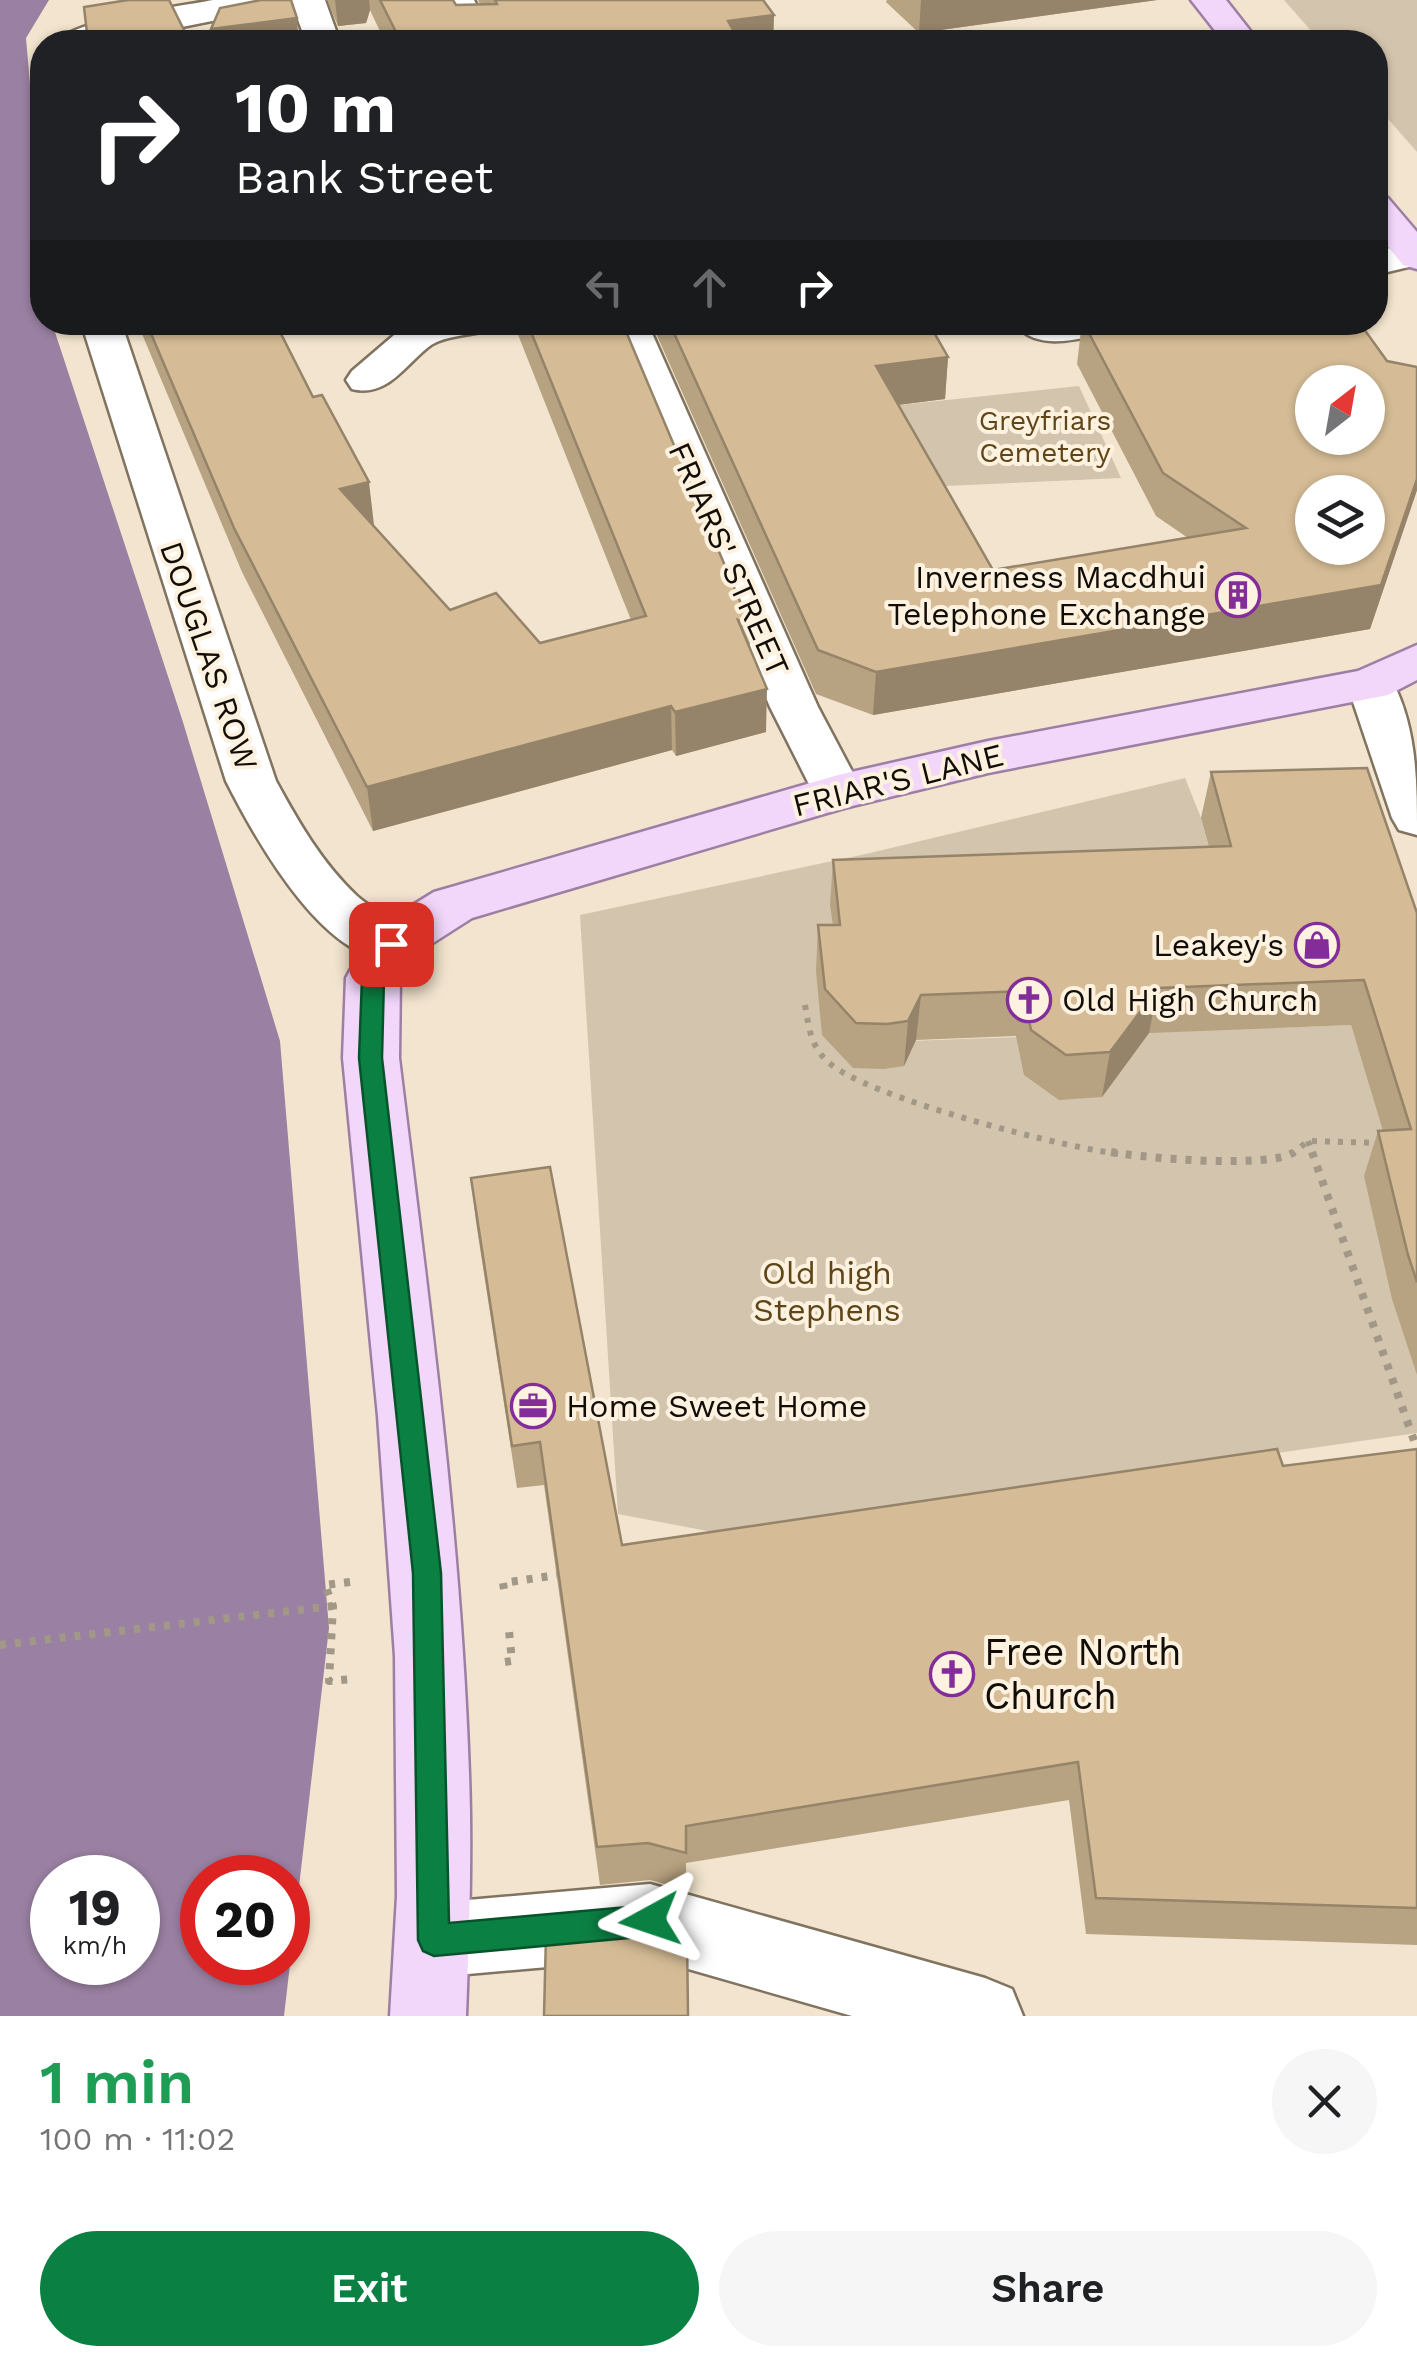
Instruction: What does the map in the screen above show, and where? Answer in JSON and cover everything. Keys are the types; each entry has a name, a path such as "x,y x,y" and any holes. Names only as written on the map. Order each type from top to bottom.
{"main road":[{"path":"1208,0 1232,30"},
{"path":"1388,222 1416,255"},
{"name":"FRIAR'S LANE","path":"391,944 453,904 838,792 988,757 1371,684 1417,660"},
{"path":"391,944 373,978 371,1058 427,1573 434,1940 428,2016"}],"street":[{"path":"124,30 267,0"},
{"path":"308,0 319,30"},
{"path":"457,0 473,30"},
{"path":"1388,260 1416,255"},
{"name":"DOUGLAS ROW","path":"105,335 251,781 286,848 340,912 391,944"},
{"path":"366,380 419,335"},
{"name":"FRIARS' STREET","path":"633,335 794,706 838,792"},
{"path":"1371,684 1417,818"},
{"path":"434,1940 650,1920 984,2016"}],"path":[{"path":"804,1005 813,1046 830,1065 869,1085 1016,1133 1122,1154 1222,1161 1285,1159 1308,1141 1387,1143"},
{"path":"1308,1141 1417,1449"},
{"path":"506,1602 503,1582 581,1572"},
{"path":"0,1645 333,1606"},
{"path":"430,1672 512,1661 508,1622"}],"green space":[{"path":"1284,0 1417,0 1417,152 1388,119 1388,30 1310,30"},
{"name":"Greyfriars Cemetery","path":"1079,386 1121,478 744,495 720,424"},
{"name":"Old high Stephens","path":"1185,778 1201,818 1221,892 908,1041 1351,1025 1387,1143 1417,1375 1417,1433 718,1533 618,1514 580,915 870,853"}],"shaded area":[{"path":"0,0 49,0 26,38 30,84 30,335 56,335 182,719 280,1041 329,1628 303,1855 180,1855 180,1985 288,1985 284,2016 0,2016"}],"building":[{"path":"128,0 169,0 184,30 87,30 84,7"},
{"path":"261,0 291,0 297,18 211,29 220,8"},
{"path":"380,0 453,0 456,5 497,4 495,0 763,0 774,15 728,21 733,30 395,30"},
{"path":"152,335 282,335 313,397 322,395 369,482 340,489 450,610 496,593 540,643 646,616 532,335 627,335 750,625 738,620 767,689 675,712 671,706 367,787 234,528"},
{"path":"675,335 935,335 948,357 876,366 993,570 1246,528 1163,473 1090,335 1368,335 1387,361 1417,367 1417,479 1381,585 876,672 818,650"},
{"path":"1367,768 1417,913 1417,1282 1378,1131 1411,1129 1364,980 1158,988 1110,1052 1066,1055 1031,1030 1023,991 921,995 908,1021 887,1024 856,1023 825,989 818,925 840,925 833,860 1231,846 1211,772"},
{"path":"550,1167 622,1545 1277,1449 1283,1466 1417,1449 1417,1908 1096,1898 1078,1762 686,1826 686,1853 648,1843 597,1847 540,1442 512,1446 471,1178"},
{"path":"648,1926 687,1937 688,2016 544,2016 546,1935"}],"place":[{"name":"Inverness Macdhui Telephone Exchange","path":"1238,595"},
{"name":"Leakey's","path":"1317,945"},
{"name":"Old High Church","path":"1029,1000"},
{"name":"Home Sweet Home","path":"533,1406"},
{"name":"Free North Church","path":"952,1674"}],"route":[{"path":"391,944 373,978 371,1058 427,1573 434,1940 650,1920"}]}
